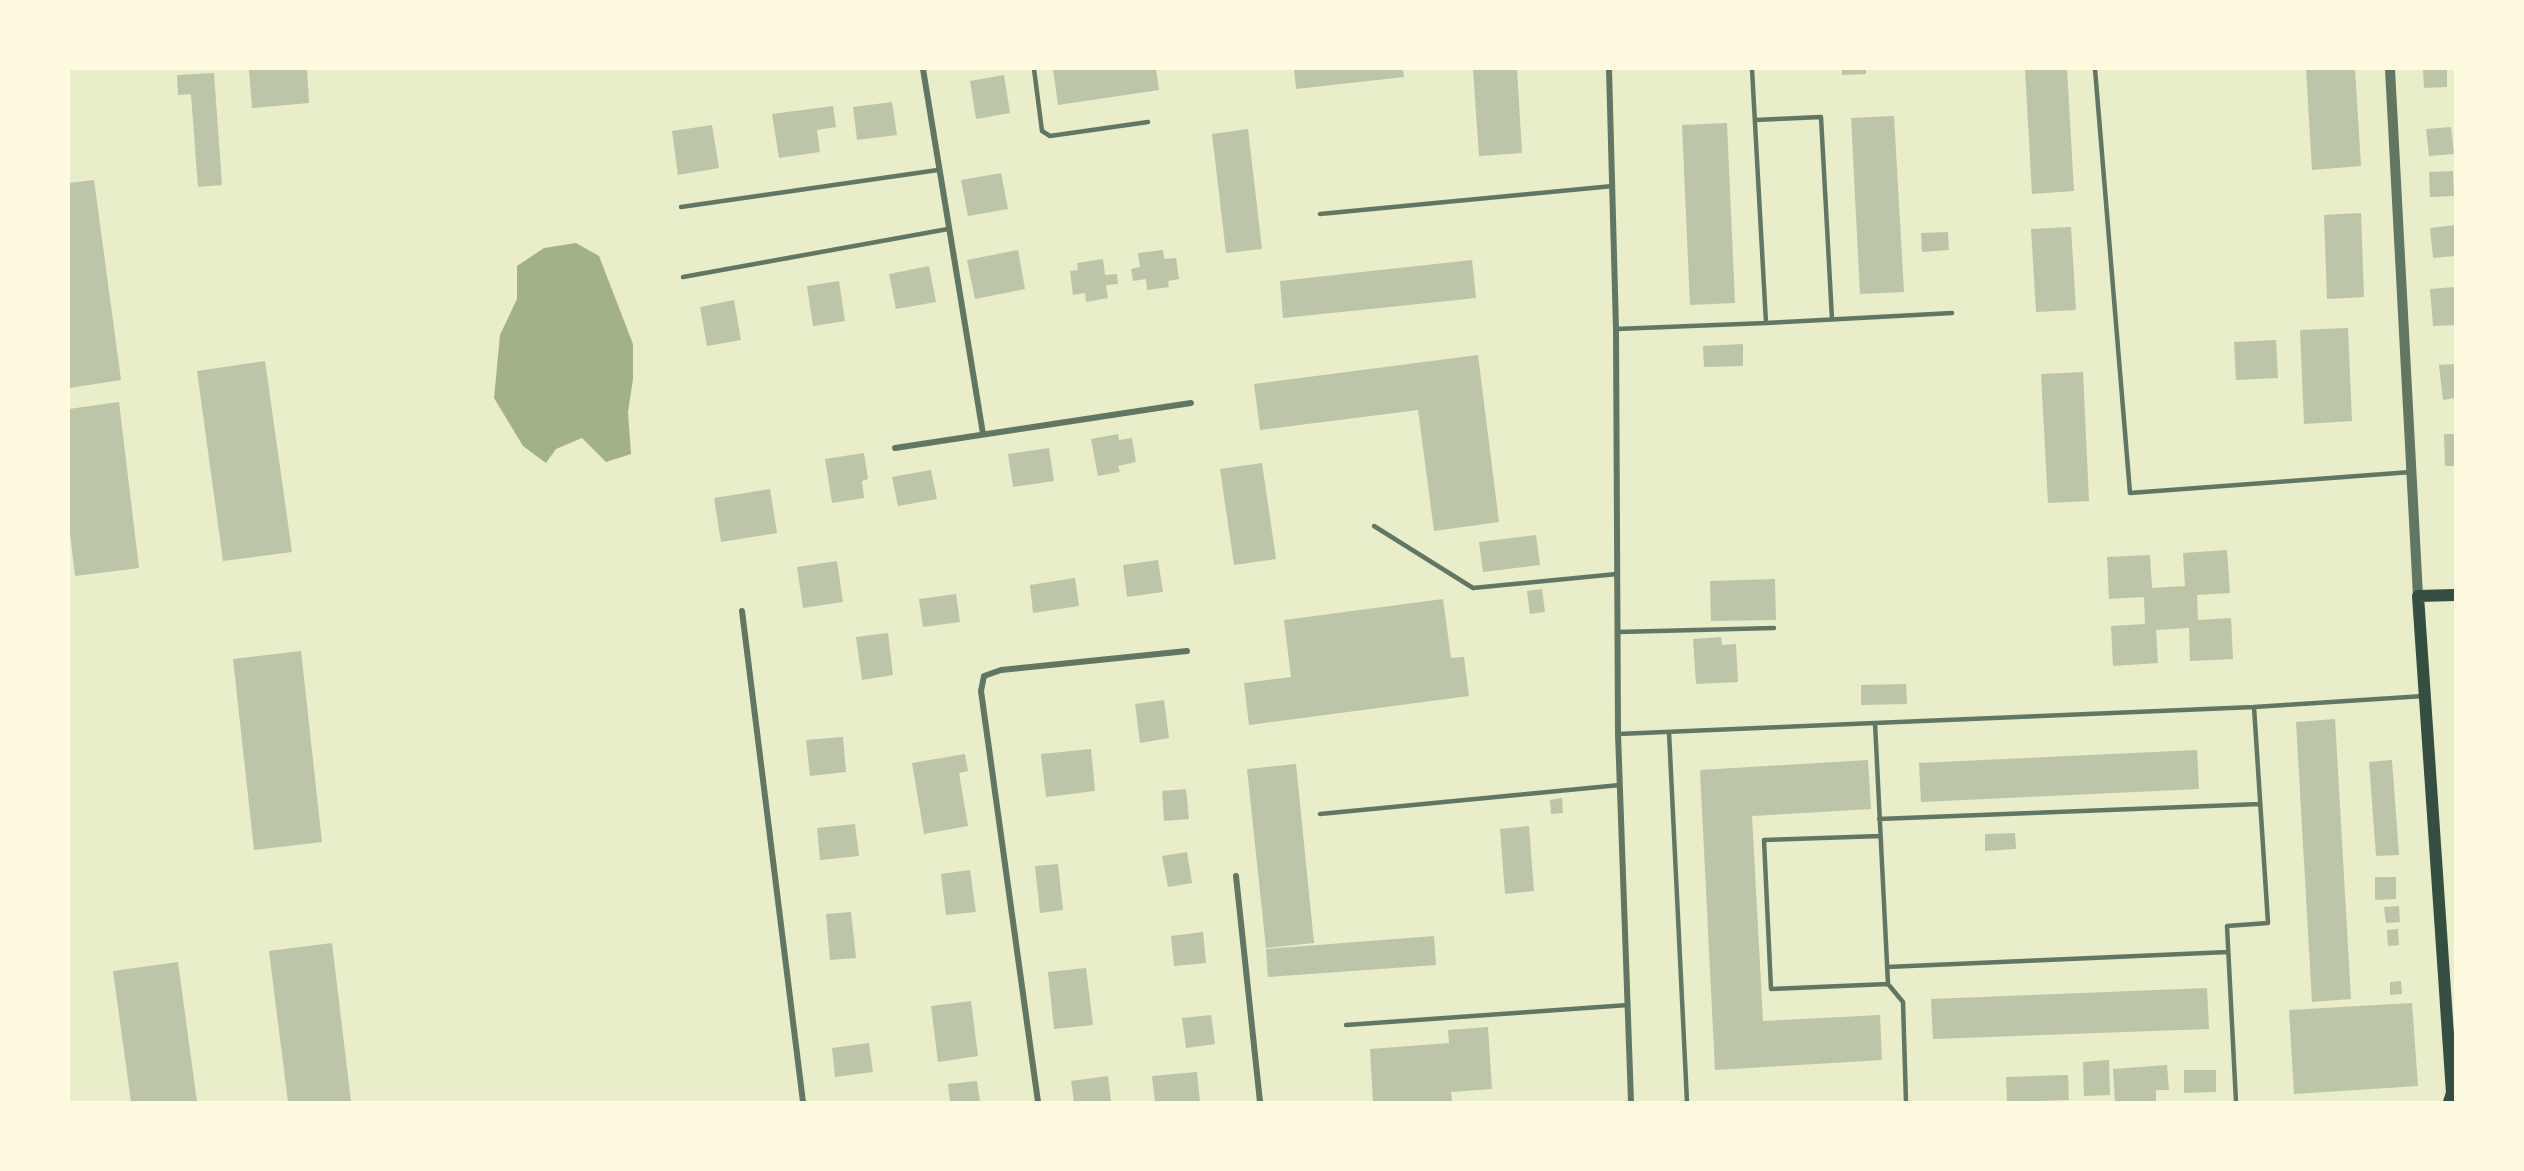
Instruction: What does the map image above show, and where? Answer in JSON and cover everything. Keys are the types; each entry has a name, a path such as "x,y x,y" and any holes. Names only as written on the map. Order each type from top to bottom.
{"main road":[{"path":"2449,1102 2452,1093 2418,596 2455,595"}],"street":[{"path":"923,69 983,434"},
{"path":"1609,69 1616,329 1618,734 1631,1102"},
{"path":"2390,69 2418,596"},
{"path":"895,448 1191,403"},
{"path":"742,611 802,1102"},
{"path":"1038,1102 981,691 984,676 1000,670 1186,651"},
{"path":"1236,876 1260,1102"}],"lane":[{"path":"1034,69 1042,131 1050,136 1148,122"},
{"path":"1752,69 1766,322"},
{"path":"2095,69 2130,493 2411,472"},
{"path":"1755,120 1821,117 1832,320"},
{"path":"681,207 938,170"},
{"path":"1320,214 1613,186"},
{"path":"683,277 948,229"},
{"path":"1616,329 1952,313"},
{"path":"1374,526 1473,588 1617,574"},
{"path":"1617,632 1774,628"},
{"path":"1618,734 2254,707 2424,696"},
{"path":"2236,1102 2228,926 2268,923 2254,707"},
{"path":"1875,723 1888,984 1903,1002 1906,1102"},
{"path":"1669,732 1687,1102"},
{"path":"1320,814 1620,785"},
{"path":"1880,819 2260,804"},
{"path":"1880,836 1764,840 1771,989 1888,984"},
{"path":"1887,968 2228,952"},
{"path":"1346,1025 1628,1005"}],"shaded area":[{"path":"576,243 599,256 633,344 633,379 628,412 631,454 606,462 582,438 556,449 546,463 523,446 494,398 500,335 517,299 517,266 544,248"}],"building":[{"path":"307,69 309,103 252,108 249,70"},
{"path":"1053,69 1156,69 1159,90 1058,105"},
{"path":"1294,69 1403,69 1404,77 1296,89"},
{"path":"1473,69 1517,69 1522,153 1479,156"},
{"path":"1842,69 1866,69 1866,74 1842,75"},
{"path":"2025,69 2067,69 2074,191 2032,194"},
{"path":"2306,69 2355,69 2361,166 2312,170"},
{"path":"2423,69 2447,69 2447,87 2424,88"},
{"path":"214,73 222,185 198,187 191,94 178,95 177,75"},
{"path":"1004,75 1010,113 976,119 970,81"},
{"path":"892,102 897,135 857,140 853,107"},
{"path":"833,106 836,127 817,130 820,152 779,158 772,114"},
{"path":"1894,116 1904,292 1860,294 1851,118"},
{"path":"1727,123 1735,303 1690,305 1682,125"},
{"path":"712,125 719,168 678,175 672,131"},
{"path":"2451,127 2454,154 2429,156 2426,129"},
{"path":"1248,129 1262,249 1226,253 1212,134"},
{"path":"2453,171 2454,196 2430,197 2429,172"},
{"path":"1001,173 1008,209 968,216 961,180"},
{"path":"94,180 121,380 69,388 69,183"},
{"path":"2361,213 2364,297 2327,299 2324,215"},
{"path":"2455,225 2455,256 2433,258 2430,228"},
{"path":"2071,227 2076,310 2036,312 2031,229"},
{"path":"1948,232 1949,250 1922,252 1921,233"},
{"path":"1018,250 1025,289 975,299 967,260"},
{"path":"1163,250 1164,259 1176,258 1179,279 1168,281 1169,287 1147,290 1146,279 1133,281 1131,269 1140,267 1138,253"},
{"path":"1103,259 1105,275 1117,274 1118,284 1106,285 1108,298 1086,302 1085,293 1073,295 1070,271 1078,270 1077,263"},
{"path":"1472,260 1476,298 1283,318 1280,281"},
{"path":"929,266 936,302 896,309 889,274"},
{"path":"839,281 845,321 813,326 807,286"},
{"path":"2455,287 2455,325 2433,326 2430,289"},
{"path":"734,300 741,340 707,346 700,307"},
{"path":"2348,328 2352,421 2304,424 2300,330"},
{"path":"2276,340 2278,378 2236,380 2234,342"},
{"path":"1743,344 1743,366 1704,367 1703,346"},
{"path":"1478,355 1499,522 1434,531 1418,410 1260,430 1254,384"},
{"path":"265,361 292,552 223,561 197,371"},
{"path":"2455,364 2455,398 2443,400 2439,365"},
{"path":"2083,372 2089,501 2048,503 2041,374"},
{"path":"119,402 139,568 75,576 69,524 69,409"},
{"path":"1118,434 1119,440 1132,438 1136,462 1118,466 1120,472 1098,476 1091,439"},
{"path":"2444,434 2455,434 2455,466 2445,466"},
{"path":"1049,448 1054,481 1013,487 1008,454"},
{"path":"864,453 868,479 862,481 864,498 832,503 825,459"},
{"path":"1262,463 1276,559 1234,565 1220,469"},
{"path":"931,470 937,499 898,506 892,477"},
{"path":"770,489 777,533 721,542 714,498"},
{"path":"1536,535 1540,565 1483,572 1479,542"},
{"path":"2227,550 2230,593 2197,595 2198,620 2231,618 2233,659 2190,661 2189,628 2156,630 2158,663 2113,666 2111,626 2145,624 2144,597 2109,599 2107,557 2150,555 2152,588 2185,586 2183,553"},
{"path":"1158,560 1163,592 1127,597 1123,565"},
{"path":"837,561 843,602 803,608 797,567"},
{"path":"1075,578 1079,606 1033,613 1030,585"},
{"path":"1775,579 1776,620 1711,621 1710,581"},
{"path":"1542,589 1545,612 1530,614 1527,591"},
{"path":"956,594 960,622 923,627 919,599"},
{"path":"1443,599 1451,658 1464,657 1469,696 1249,725 1244,683 1291,677 1284,620"},
{"path":"888,633 893,675 862,680 856,637"},
{"path":"1721,637 1722,645 1736,644 1738,682 1696,684 1693,639"},
{"path":"301,651 322,842 254,850 233,659"},
{"path":"1906,684 1907,704 1861,705 1861,685"},
{"path":"1164,700 1169,738 1140,743 1135,704"},
{"path":"2335,719 2351,999 2312,1002 2296,722"},
{"path":"843,737 846,772 810,776 806,740"},
{"path":"1091,749 1095,791 1046,797 1041,754"},
{"path":"2197,750 2199,789 1921,802 1919,763"},
{"path":"965,754 968,771 959,773 968,826 924,834 912,763"},
{"path":"1868,760 1871,809 1752,816 1763,1021 1880,1015 1882,1060 1715,1070 1700,770"},
{"path":"2392,760 2399,855 2376,856 2369,762"},
{"path":"1296,764 1314,943 1266,948 1247,769"},
{"path":"1186,789 1189,819 1164,821 1162,791"},
{"path":"1562,798 1563,813 1551,814 1550,800"},
{"path":"855,824 859,856 820,860 817,828"},
{"path":"1529,826 1534,891 1505,894 1500,829"},
{"path":"2015,833 2016,849 1985,851 1985,834"},
{"path":"1187,852 1192,883 1168,887 1162,856"},
{"path":"1058,864 1063,910 1040,913 1035,866"},
{"path":"970,870 976,912 946,915 941,874"},
{"path":"2375,877 2396,877 2396,899 2375,900"},
{"path":"2399,906 2400,922 2386,923 2384,907"},
{"path":"851,912 856,958 830,960 826,914"},
{"path":"2398,929 2399,945 2388,946 2387,930"},
{"path":"1203,932 1206,963 1174,966 1171,936"},
{"path":"1434,936 1436,965 1268,977 1266,949"},
{"path":"332,943 351,1102 288,1102 269,951"},
{"path":"178,962 197,1102 131,1102 113,971"},
{"path":"1086,968 1093,1025 1054,1029 1048,972"},
{"path":"2401,981 2402,994 2390,995 2390,982"},
{"path":"2207,988 2209,1029 1933,1039 1931,999"},
{"path":"971,1001 978,1056 938,1062 931,1006"},
{"path":"2412,1003 2418,1086 2294,1094 2289,1010"},
{"path":"1211,1015 1215,1044 1186,1048 1182,1018"},
{"path":"1488,1027 1492,1089 1451,1092 1452,1102 1373,1102 1370,1049 1449,1043 1448,1030"},
{"path":"869,1043 873,1072 835,1077 832,1048"},
{"path":"2109,1060 2110,1095 2084,1096 2083,1062"},
{"path":"2167,1065 2169,1090 2156,1090 2156,1102 2115,1102 2113,1069"},
{"path":"2184,1070 2216,1070 2216,1092 2184,1093"},
{"path":"1197,1072 1200,1102 1155,1102 1152,1076"},
{"path":"2068,1075 2069,1100 2007,1102 2006,1077"},
{"path":"1108,1076 1111,1102 1074,1102 1071,1081"},
{"path":"977,1081 980,1102 950,1102 948,1084"}]}
